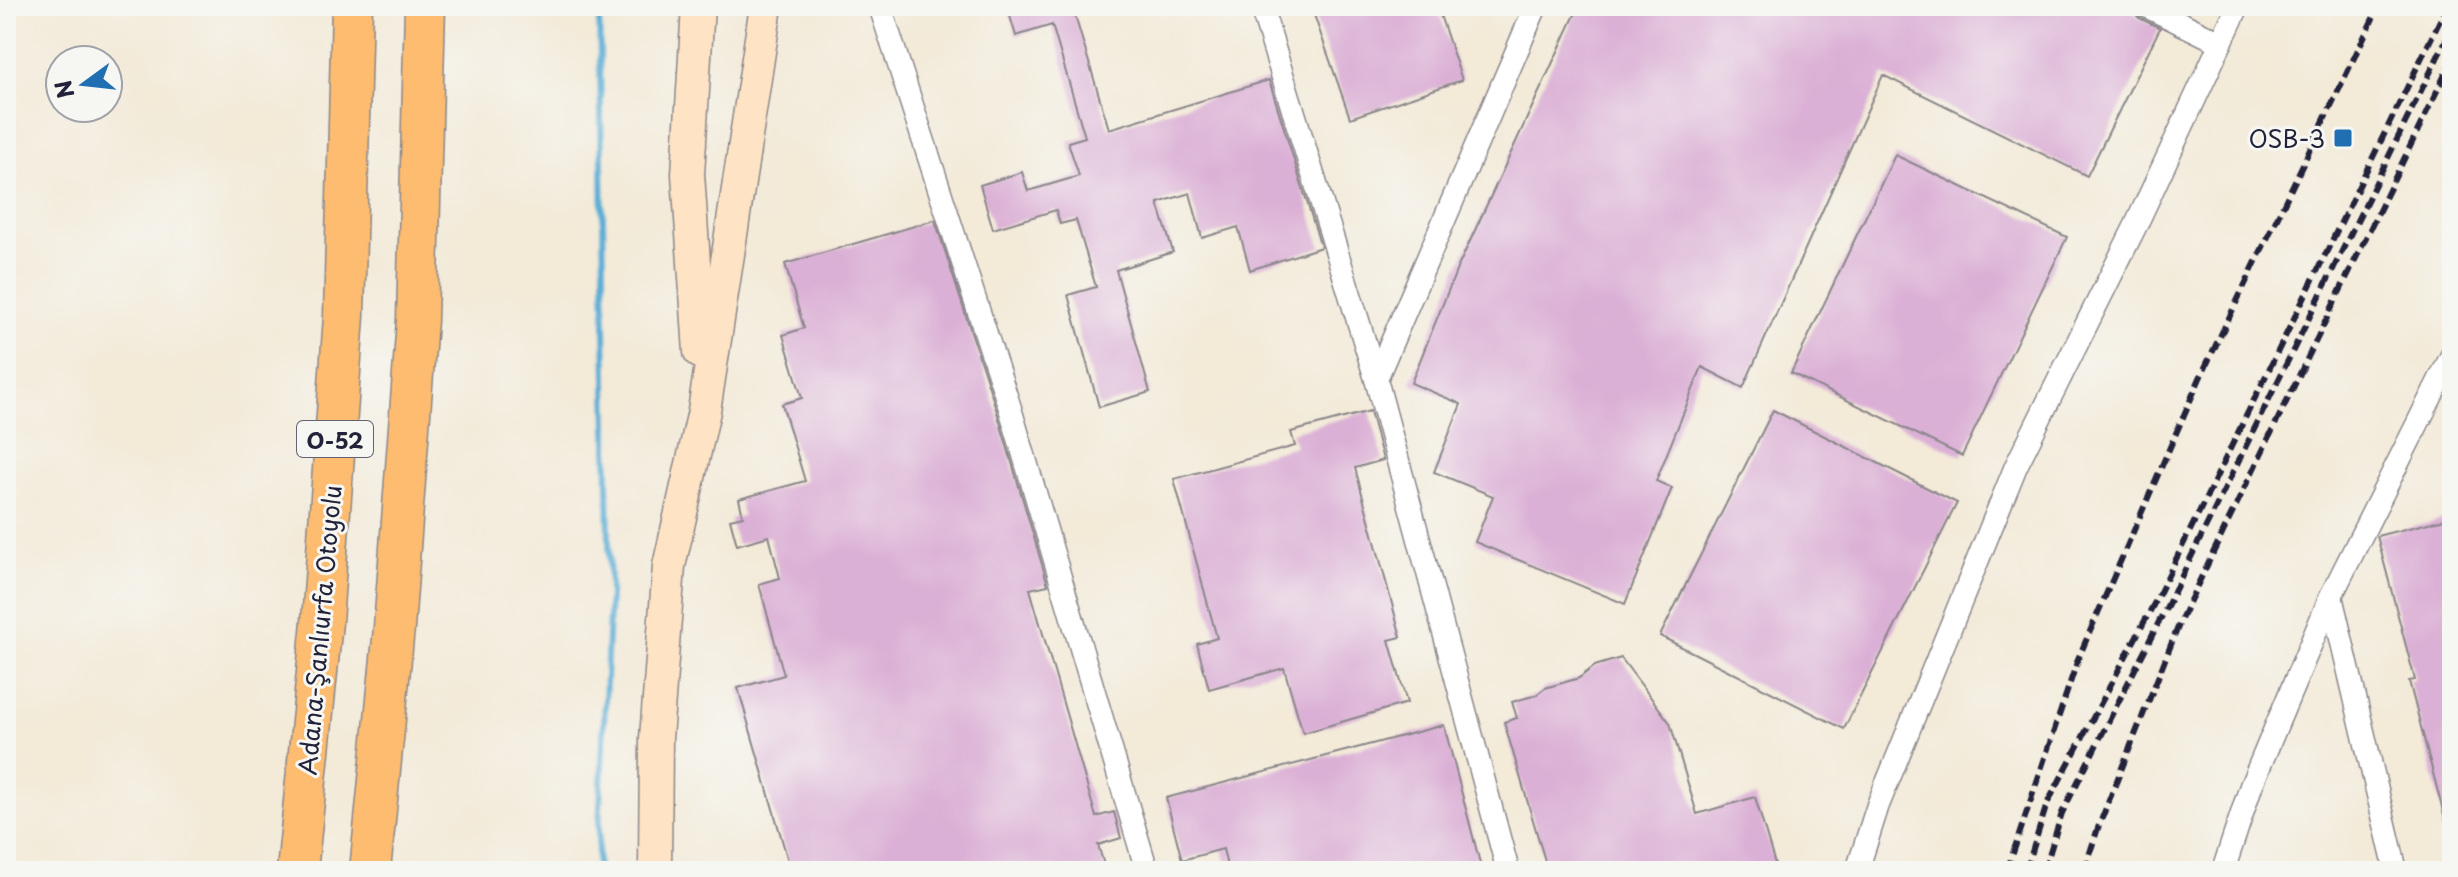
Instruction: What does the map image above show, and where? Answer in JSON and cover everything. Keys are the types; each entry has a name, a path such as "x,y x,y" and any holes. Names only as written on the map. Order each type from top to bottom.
{"highway":[{"name":"Adana-Şanlıurfa Otoyolu","path":"297,871 322,622 344,316 352,6"},
{"name":"O-52","path":"370,871 394,628 417,320 425,6"}],"main road":[{"path":"698,6 688,174 704,411"},
{"path":"655,871 656,738 669,566 704,411 766,6"}],"street":[{"path":"880,6 1010,408 1147,871"},
{"path":"1261,6 1376,379 1508,871"},
{"path":"1376,379 1536,6"},
{"path":"2146,6 2221,43"},
{"path":"1857,871 1878,805 2016,466 2136,225 2238,6"},
{"path":"2223,871 2251,786 2331,596 2452,355"},
{"path":"2331,596 2396,871"}],"building":[{"path":"1007,6 1072,6 1109,129 1269,80 1321,247 1250,270 1238,227 1202,238 1190,193 1158,203 1173,252 1116,270 1150,392 1099,407 1068,295 1096,287 1076,220 1060,224 1056,210 993,229 980,185 1022,172 1028,191 1079,176 1068,142 1085,137 1052,25 1016,36"},
{"path":"1311,6 1437,6 1462,80 1350,118"},
{"path":"1579,6 2128,6 2139,18 2160,28 2087,176 1883,75 1743,388 1702,367 1656,481 1672,488 1625,604 1475,542 1493,496 1434,472 1461,404 1411,383 1457,269"},
{"path":"1895,155 2067,237 1962,456 1791,373"},
{"path":"935,220 997,412 1048,585 1030,589 1096,817 1114,812 1121,838 1098,845 1106,871 791,871 738,688 784,675 759,584 780,578 769,536 737,545 730,519 743,516 739,499 805,481 782,404 802,398 783,335 804,328 785,264"},
{"path":"1773,410 1957,503 1844,729 1660,636"},
{"path":"1370,411 1383,460 1355,468 1401,637 1389,640 1407,703 1303,733 1284,668 1209,689 1197,644 1217,638 1174,479 1295,446 1291,432"},
{"path":"2452,517 2452,823 2446,823 2409,681 2415,680 2377,536"},
{"path":"1621,658 1670,723 1697,814 1755,797 1777,871 1548,871 1504,722 1517,718 1512,702 1579,678 1595,666"},
{"path":"1444,725 1482,871 1228,871 1223,849 1182,860 1166,798"}],"waterway":[{"path":"597,871 610,594 599,6"}],"railway":[{"path":"2007,871 2078,659 2200,378 2379,6"},
{"path":"2026,871 2047,804 2157,598 2447,6"},
{"path":"2044,871 2062,813 2452,28"},
{"path":"2084,871 2098,828 2182,617 2452,60"}],"place":[{"name":"OSB-3","path":"2343,138"}]}
